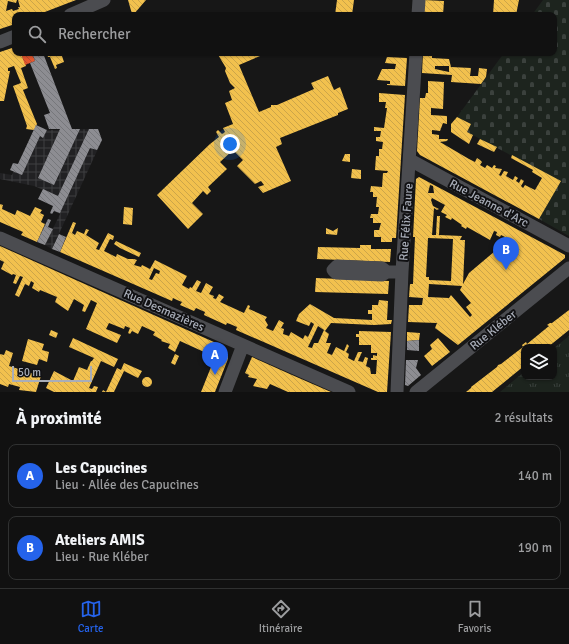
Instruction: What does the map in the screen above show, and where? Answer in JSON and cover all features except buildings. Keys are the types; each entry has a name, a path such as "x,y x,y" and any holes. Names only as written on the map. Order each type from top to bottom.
{"street":[{"path":"77,12 104,0"},
{"path":"418,12 419,0"},
{"path":"0,42 12,37"},
{"name":"Rue Félix Faure","path":"397,392 402,272 416,56"},
{"name":"Rue Jeanne d'Arc","path":"410,160 569,246"},
{"name":"Rue Desmazières","path":"0,238 349,392"},
{"name":"Rue Kléber","path":"416,392 569,268"},
{"path":"387,272 402,272"},
{"path":"225,392 243,345"}],"shaded area":[{"path":"98,129 102,140 52,249 45,245 60,214 52,210 58,196 34,186 0,179 0,173 12,175 33,133 43,137 47,130"}],"green space":[{"path":"543,0 569,0 569,236 539,219 560,181 467,132 471,124 457,117 502,56 557,56 557,12 534,12"},
{"path":"569,336 569,392 500,392 521,374 521,380 557,380 557,346"}],"place":[{"name":"Ateliers AMIS","path":"506,270"},
{"name":"Les Capucines","path":"215,375"}]}
